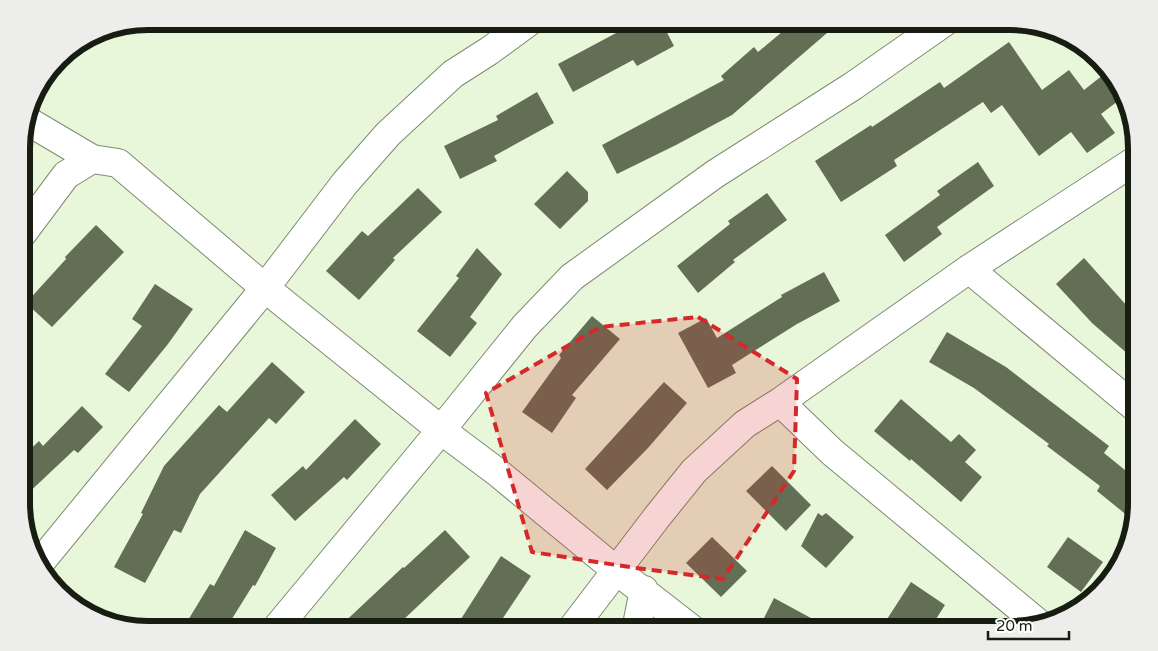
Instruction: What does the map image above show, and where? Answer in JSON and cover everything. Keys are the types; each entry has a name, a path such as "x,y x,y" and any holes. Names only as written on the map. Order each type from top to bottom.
{"street":[{"path":"44,558 265,288 345,183 388,134 453,74 517,30"},
{"path":"283,621 442,430 525,326 572,277 715,174 852,86 933,30"},
{"path":"33,124 92,159 118,163 265,288 682,621"},
{"path":"30,223 66,175 92,159"},
{"path":"579,621 694,471 745,424 780,402 969,269 1128,165"},
{"path":"969,269 1128,401"},
{"path":"780,402 832,452 1032,619"},
{"path":"638,621 644,590"}],"highlighted area":[{"path":"698,317 797,379 794,471 723,579 532,552 486,393 600,327"}],"building":[{"path":"666,30 674,46 637,66 633,60 573,92 558,64 617,31"},
{"path":"784,30 825,30 827,33 732,115 617,174 602,145 724,80 721,76 754,47 758,52"},
{"path":"1009,42 1042,90 1069,70 1084,90 1103,75 1118,101 1101,114 1115,133 1087,153 1071,132 1039,156 1002,105 991,113 983,102 894,160 897,166 841,202 815,161 871,125 872,127 940,82 944,88"},
{"path":"537,92 554,123 494,156 497,161 460,179 444,146 498,120 496,116"},
{"path":"978,162 994,186 937,227 942,234 904,262 885,235 940,195 937,191"},
{"path":"567,171 588,192 588,201 560,229 534,204"},
{"path":"418,188 442,212 393,258 395,260 359,300 326,271 362,231 368,236"},
{"path":"767,193 787,220 733,260 735,262 698,293 677,266 730,224 728,221"},
{"path":"96,225 124,252 52,327 30,307 30,299 66,259 65,257"},
{"path":"477,248 502,274 470,317 477,323 450,357 417,331 459,278 456,276"},
{"path":"1084,258 1128,307 1128,354 1092,323 1056,284"},
{"path":"824,272 840,301 797,324 732,365 736,373 708,388 678,333 706,318 717,338 782,297 781,295"},
{"path":"155,284 193,309 168,344 129,392 105,374 142,326 132,319"},
{"path":"592,316 620,339 572,395 576,398 552,433 522,412 561,358 559,355"},
{"path":"947,332 1006,367 1109,446 1104,453 1128,472 1127,516 1097,491 1100,486 1047,446 1049,444 974,388 929,362"},
{"path":"272,362 305,392 276,424 269,418 200,494 181,533 174,530 145,583 114,567 143,514 141,513 164,466 219,405 227,412"},
{"path":"664,382 687,403 648,448 607,490 585,469"},
{"path":"901,399 951,442 959,434 976,450 965,462 982,477 961,502 911,459 910,461 874,431"},
{"path":"82,406 103,427 78,453 74,450 30,491 30,449 39,441 43,446"},
{"path":"355,419 381,444 347,480 344,477 295,521 271,495 303,466 306,470"},
{"path":"772,466 811,505 786,531 746,491"},
{"path":"818,513 822,516 826,513 854,537 826,568 801,546"},
{"path":"245,530 276,548 255,586 253,585 231,621 187,621 210,584 214,586"},
{"path":"445,530 470,557 402,621 346,621 403,567"},
{"path":"712,537 747,571 721,597 686,563"},
{"path":"1068,537 1103,562 1081,592 1047,567"},
{"path":"501,556 531,576 501,621 460,621"},
{"path":"911,582 945,605 935,621 886,621"},
{"path":"774,598 816,621 762,621"}]}
